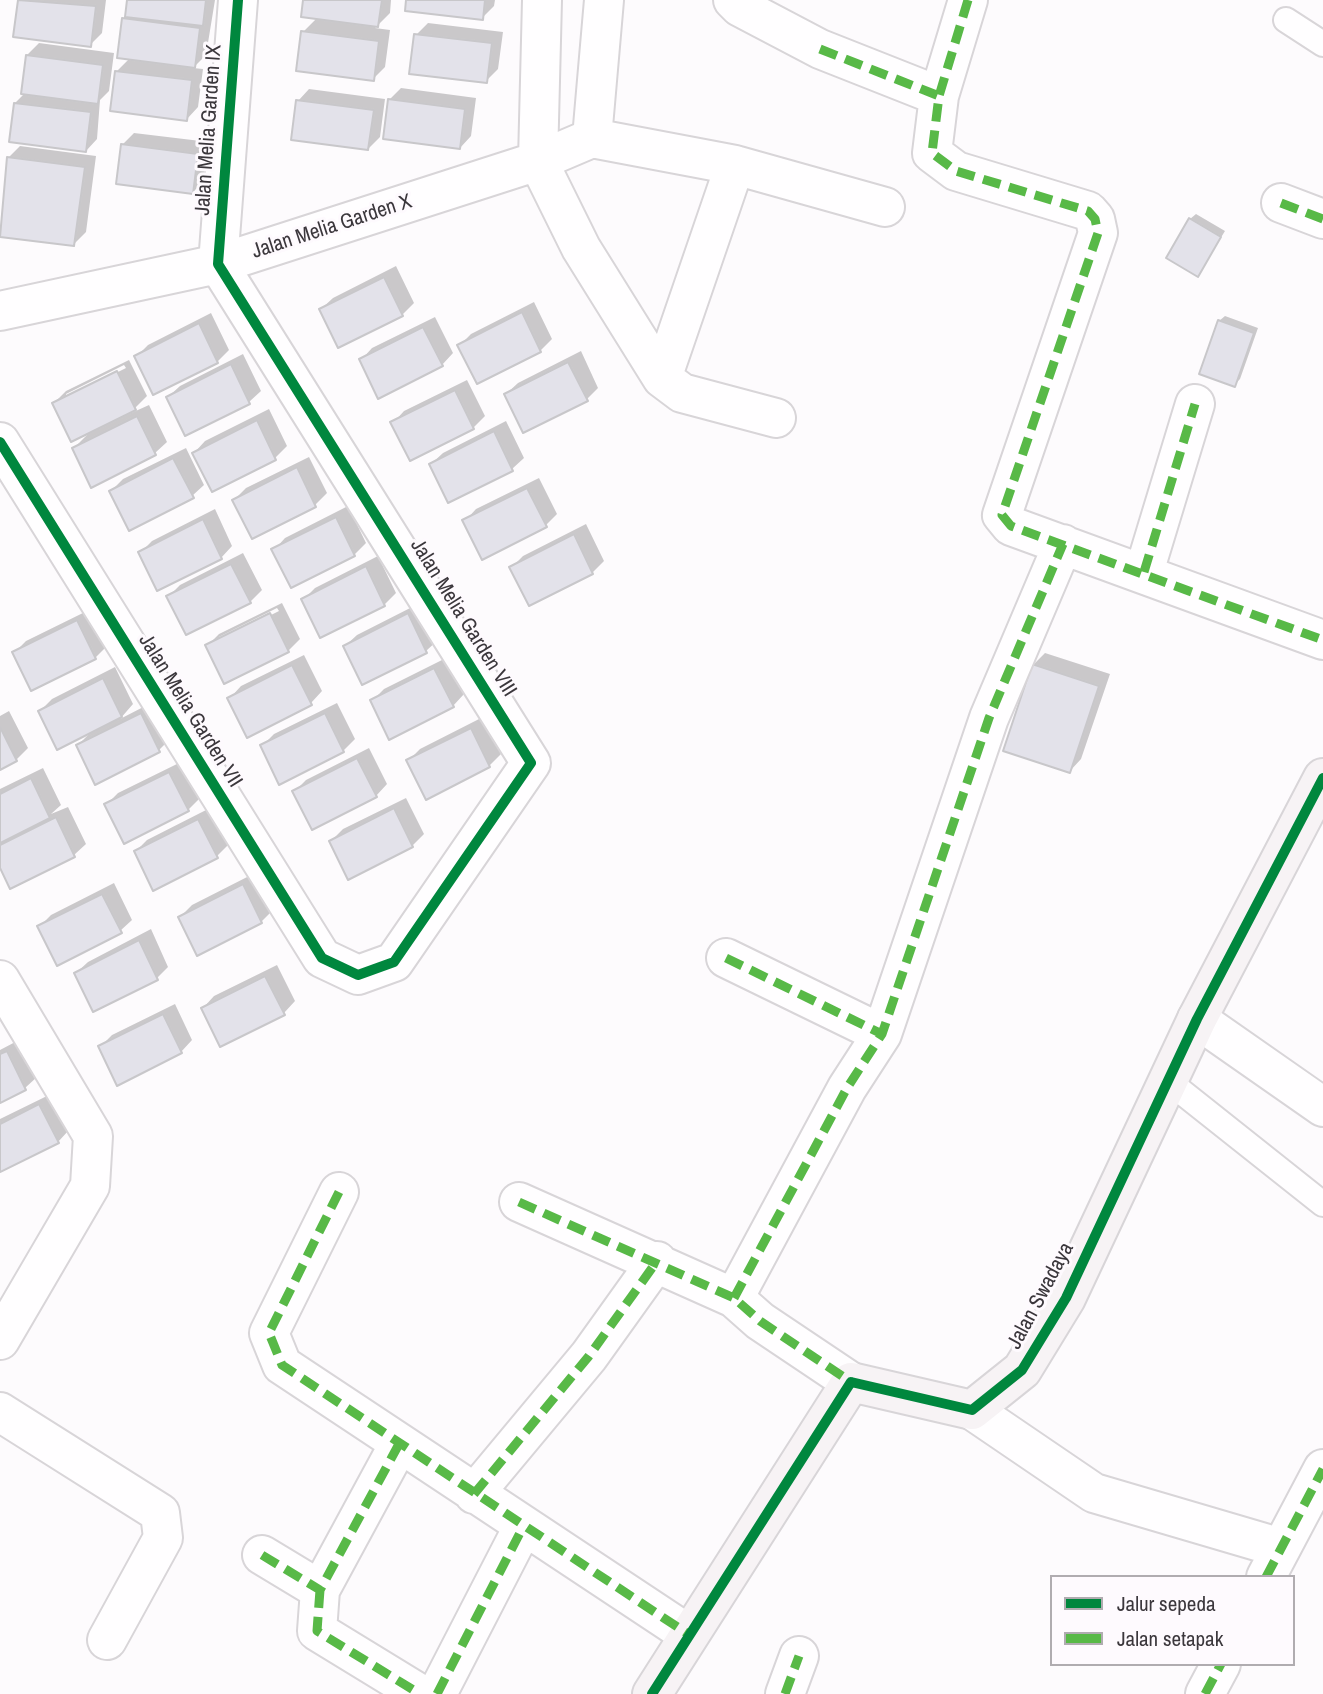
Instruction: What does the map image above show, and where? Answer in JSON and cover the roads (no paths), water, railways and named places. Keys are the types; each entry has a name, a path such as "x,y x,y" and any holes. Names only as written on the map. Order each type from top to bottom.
{"street":[{"name":"Jalan Melia Garden IX","path":"218,264 238,0"},
{"path":"542,0 538,161 581,248 662,378 681,393 776,418"},
{"path":"604,0 592,138 735,165 885,207"},
{"path":"733,0 740,7 820,49 939,96"},
{"path":"968,0 939,96 932,153 956,171 1088,211 1095,219 1098,233 1002,515 1011,526 1144,572 1323,640"},
{"name":"Jalan Melia Garden X","path":"0,312 218,264 538,161 592,138"},
{"path":"662,378 735,165"},
{"path":"1281,203 1323,219"},
{"name":"Jalan Melia Garden VIII","path":"218,264 531,763 394,962 367,971"},
{"path":"1144,572 1195,404"},
{"name":"Jalan Melia Garden VII","path":"0,442 322,958 358,975 367,971"},
{"path":"734,1298 847,1088 882,1034 989,718 1063,544"},
{"name":"Jalan Swadaya","path":"972,1410 1023,1370 1066,1298 1197,1018 1323,778"},
{"path":"726,958 882,1034"},
{"path":"0,980 93,1136 90,1186 0,1340"},
{"path":"1197,1018 1323,1107"},
{"path":"340,1192 269,1333 282,1365 688,1634"},
{"path":"519,1202 657,1261 734,1298 760,1321 851,1382 972,1410 1094,1493 1274,1562 1323,1469"},
{"path":"474,1494 589,1356 657,1261"},
{"path":"652,1694 851,1382"},
{"path":"0,1412 160,1513 163,1538 107,1640"},
{"path":"399,1444 320,1590 317,1631 420,1694"},
{"path":"437,1694 523,1527"},
{"path":"262,1555 320,1590"},
{"path":"785,1694 799,1656"},
{"path":"1205,1694 1220,1666"}],"lane":[{"path":"1286,20 1323,44"},
{"path":"1168,1081 1323,1204"}]}
